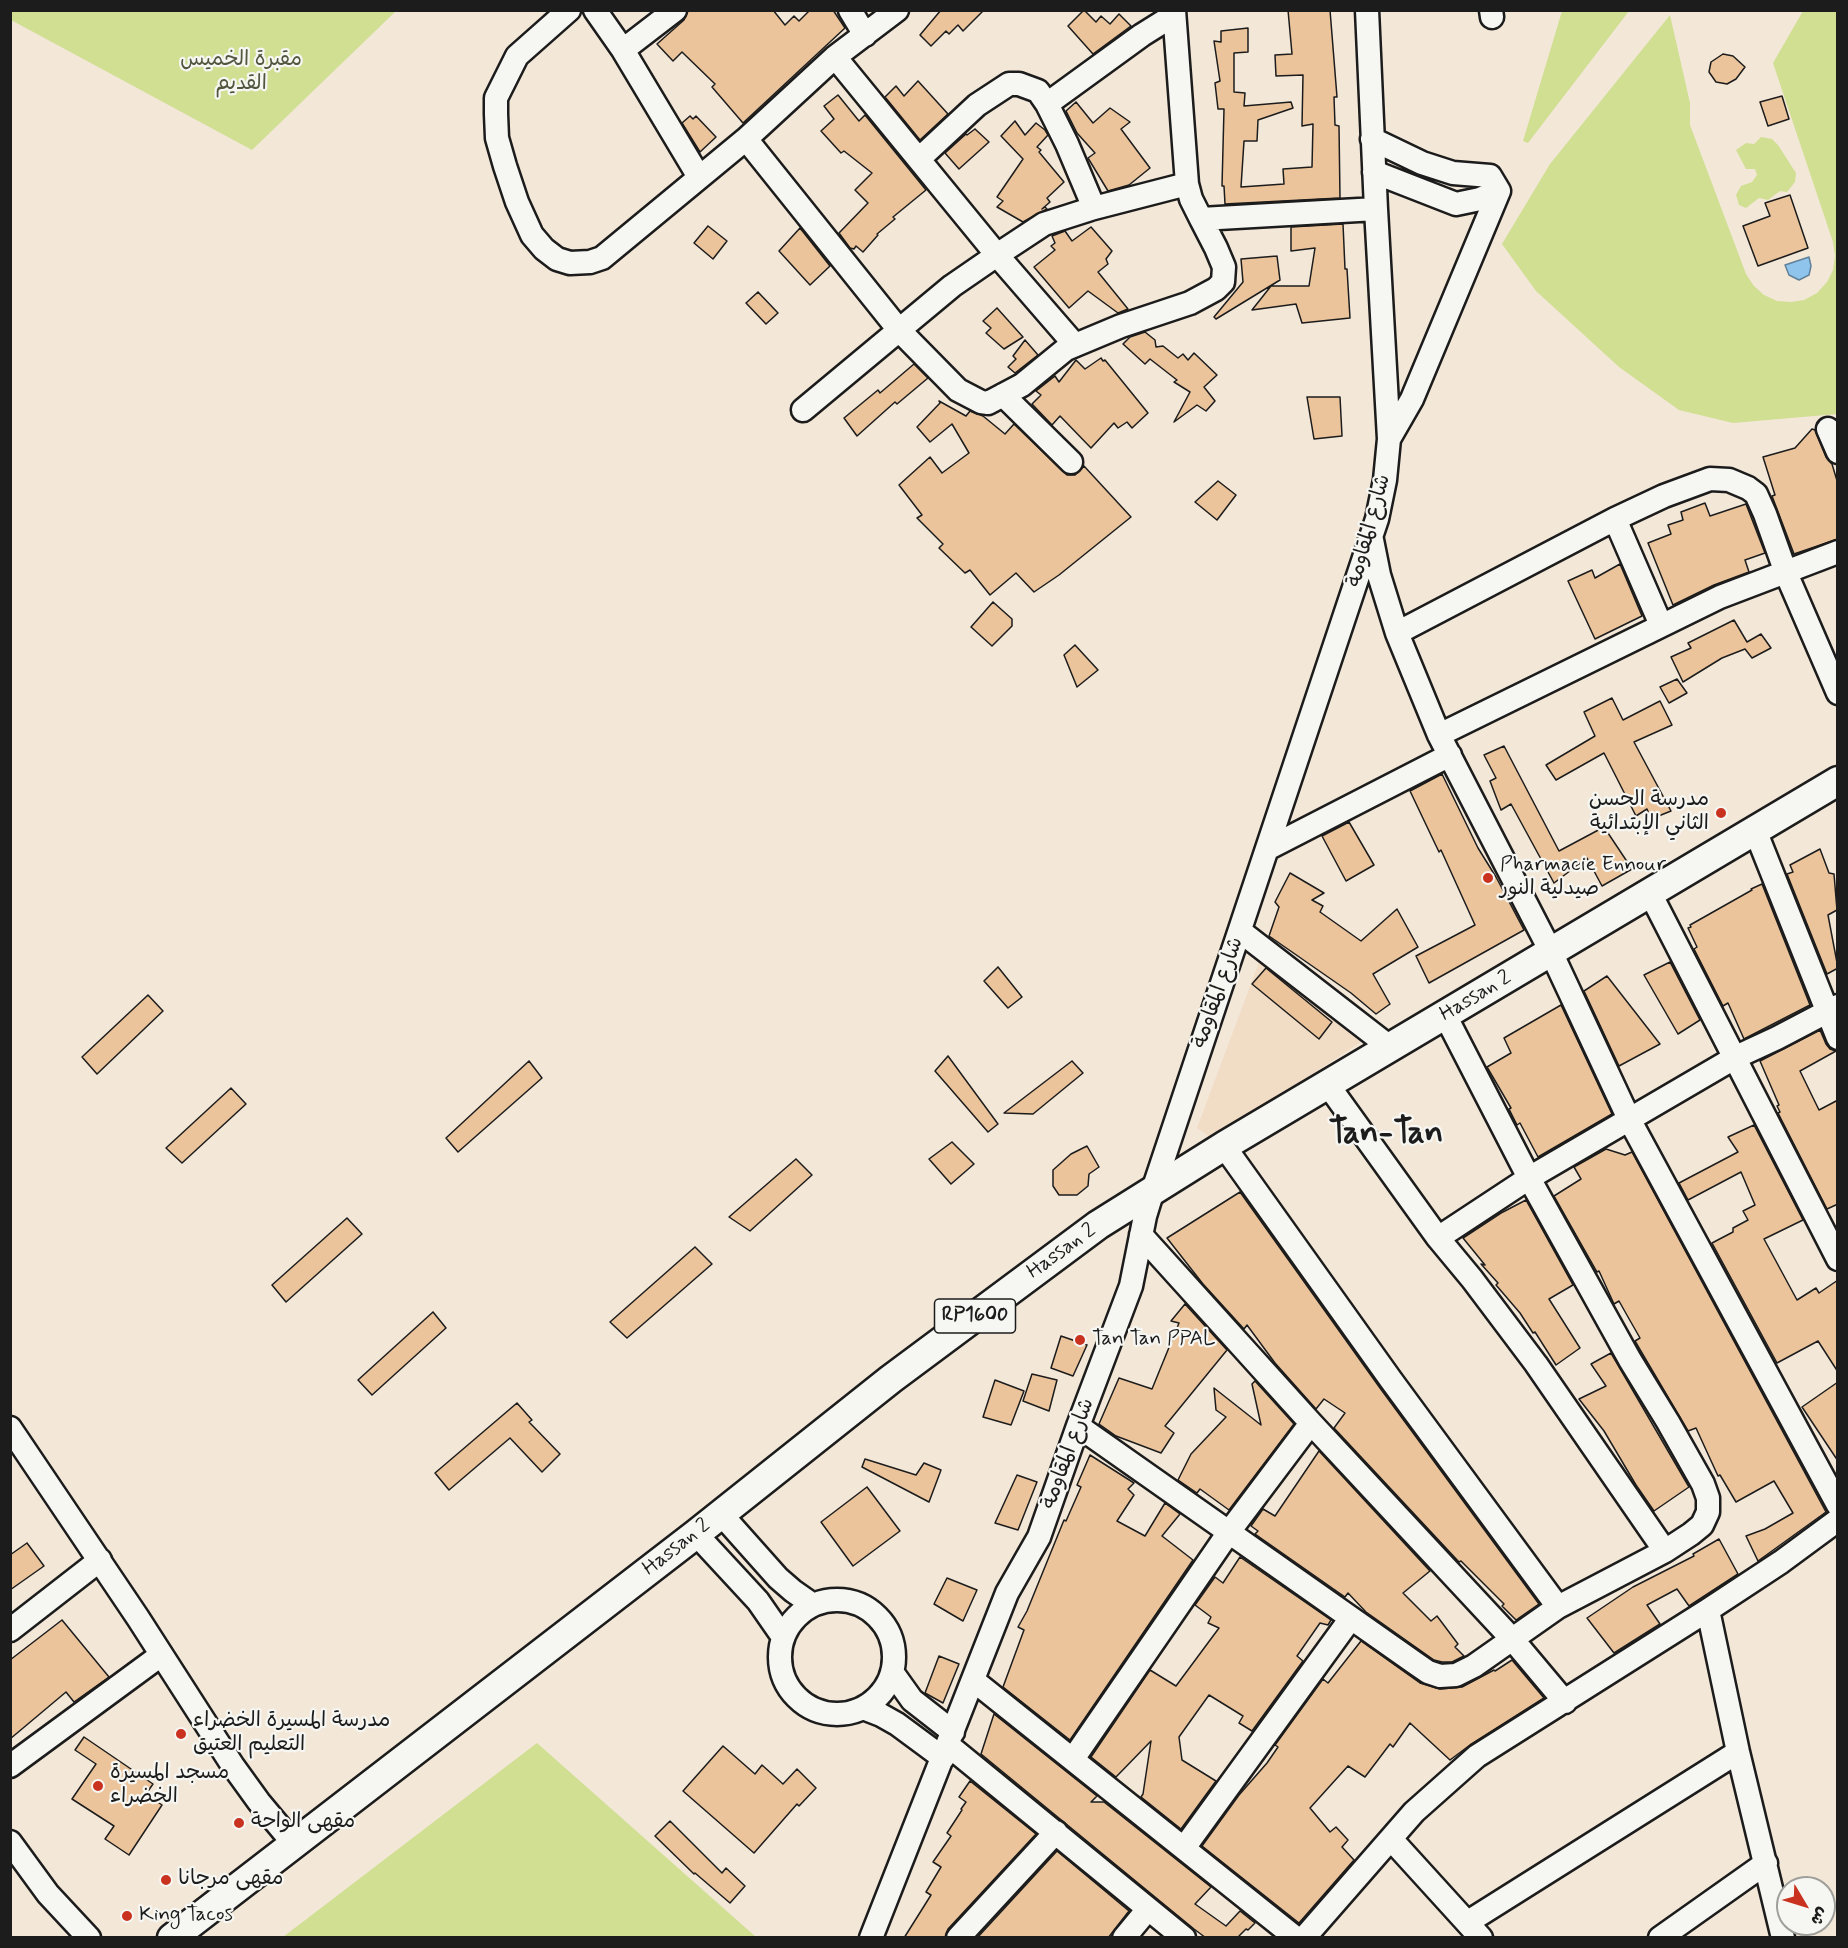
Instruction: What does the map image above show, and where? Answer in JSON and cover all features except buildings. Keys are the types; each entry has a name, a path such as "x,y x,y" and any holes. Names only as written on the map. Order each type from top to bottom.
{"main road":[{"name":"Hassan 2","path":"172,1938 696,1534 891,1380 1098,1225 1224,1146 1838,781"}],"street":[{"path":"569,10 517,56 496,98 497,138 516,202 532,235 544,249 556,259 570,263 590,262 602,258 746,139 835,57 897,10"},
{"path":"595,10 699,177"},
{"path":"622,50 675,10"},
{"path":"850,10 865,34"},
{"name":"شارع المقاومة","path":"871,1938 1007,1593 1039,1537 1131,1286 1153,1190 1372,538 1385,480 1389,439 1367,10"},
{"path":"746,139 899,330 958,390 970,398 988,403 1022,385 1065,349 1120,326 1190,303 1216,289 1223,282 1224,267 1191,199 1187,184 1174,13"},
{"path":"1047,104 1174,13"},
{"path":"835,57 997,255 1075,345"},
{"path":"919,159 977,105 1009,84 1031,87 1047,104 1094,208"},
{"path":"1372,139 1422,164 1453,173 1490,176 1499,191"},
{"path":"1374,172 1456,204 1480,199 1499,191"},
{"path":"803,410 952,286 1044,224 1094,208 1187,184"},
{"path":"1389,439 1412,399 1499,191"},
{"path":"1201,219 1376,209"},
{"path":"1003,394 1071,462"},
{"path":"1828,429 1838,452"},
{"path":"1397,633 1615,519 1664,496 1710,479 1729,480 1756,494 1786,573 1838,693"},
{"path":"1615,519 1661,625"},
{"path":"1372,538 1379,576 1397,633 1445,745 1551,952 1629,1119 1838,1505"},
{"path":"1269,848 1445,745 1661,625 1720,597 1838,552"},
{"path":"1755,830 1832,1009 1838,1038"},
{"path":"1650,893 1838,1258"},
{"path":"1240,931 1391,1047"},
{"path":"1437,1238 1529,1178 1629,1119 1736,1057 1832,1009"},
{"path":"1078,1426 1428,1672 1440,1676 1456,1675 1474,1666 1558,1607 1665,1551 1702,1525 1708,1512 1706,1491 1529,1178 1445,1015"},
{"path":"1328,1084 1437,1238 1472,1279 1536,1364 1665,1551"},
{"path":"1224,1146 1391,1380 1558,1607"},
{"path":"1141,1235 1311,1423 1513,1640 1565,1702"},
{"path":"1073,1759 1229,1532 1311,1423"},
{"path":"10,1428 100,1560 233,1766 294,1844"},
{"path":"721,1514 778,1578 813,1605"},
{"path":"1304,1938 1439,1788 1477,1756 1708,1610 1781,1562 1838,1520"},
{"path":"696,1534 758,1601 783,1637"},
{"path":"10,1630 100,1560"},
{"path":"831,1601 849,1601 866,1608 880,1620 890,1636 894,1654 892,1672 880,1693 863,1708 846,1713 829,1714 813,1709 799,1700 788,1687 782,1671 780,1654 783,1637 790,1624 800,1613 813,1605 831,1601"},
{"path":"1708,1610 1738,1752 1783,1938"},
{"path":"1184,1848 1351,1618"},
{"path":"10,1766 161,1655"},
{"path":"892,1672 948,1745 1184,1938"},
{"path":"973,1680 1296,1938"},
{"path":"863,1708 948,1745"},
{"path":"1391,1839 1478,1934 1738,1752"},
{"path":"958,1938 1056,1832"},
{"path":"10,1842 48,1894 89,1938"},
{"path":"1660,1938 1766,1863"},
{"path":"1124,1938 1148,1909"}],"shaded area":[{"path":"1261,957 1361,1042 1213,1139 1197,1128"}],"green space":[{"name":"مقبرة الخميس القديم","path":"10,11 396,11 252,150 11,20"},
{"path":"1562,11 1629,11 1528,143 1523,141"},
{"path":"1803,11 1837,11 1837,414 1733,423 1679,410 1619,367 1536,291 1502,244 1550,164 1670,15 1690,103 1690,125 1746,274 1764,295 1777,301 1804,300 1817,293 1827,282 1833,270 1835,256 1833,242 1773,63"},
{"path":"1761,137 1772,139 1778,145 1796,173 1795,182 1787,192 1780,191 1768,200 1759,198 1746,208 1739,205 1736,195 1741,186 1752,182 1757,175 1755,169 1746,169 1736,150 1746,143 1754,144"},
{"path":"537,1743 756,1937 283,1937"}],"water":[{"path":"1809,257 1811,266 1809,275 1799,280 1789,275 1785,265"}],"place":[{"name":"مدرسة الحسن الثاني الإبتدائية","path":"1721,813"},
{"name":"Pharmacie Ennour صيدلية النور","path":"1488,878"},
{"name":"Tan Tan PPAL","path":"1080,1340"},
{"name":"مدرسة المسيرة الخضراء التعليم العتيق","path":"181,1734"},
{"name":"مسجد المسيرة الخضراء","path":"98,1786"},
{"name":"مقهى الواحة","path":"239,1823"},
{"name":"مقهى مرجانا","path":"166,1880"},
{"name":"King Tacos","path":"127,1916"}],"district":[{"name":"Tan-Tan","path":"1386,1135"}]}
